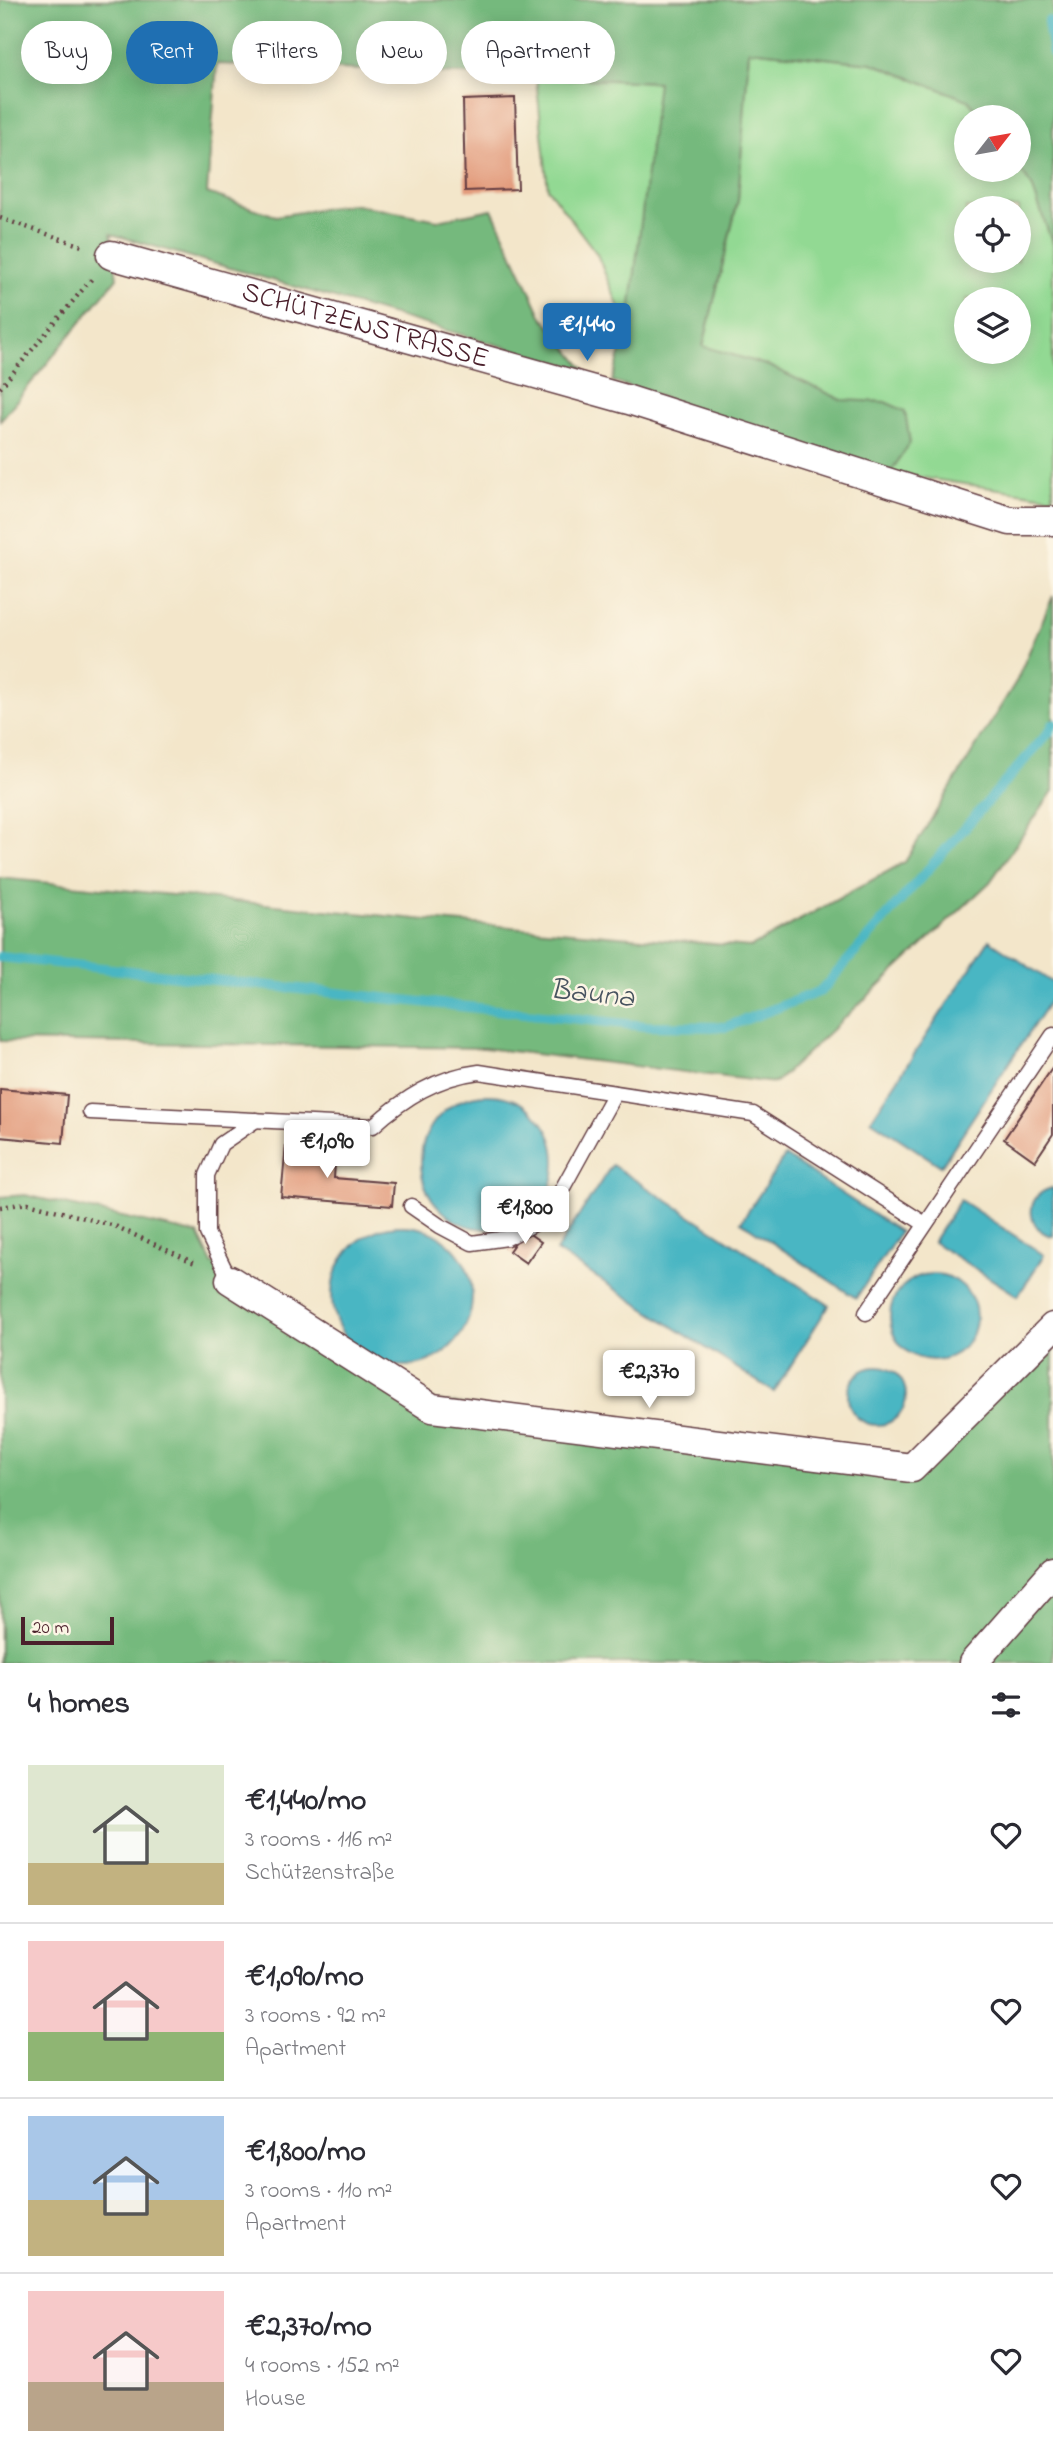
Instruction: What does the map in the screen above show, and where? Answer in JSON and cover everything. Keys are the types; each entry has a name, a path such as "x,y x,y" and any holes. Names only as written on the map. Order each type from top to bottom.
{"street":[{"name":"SCHÜTZENSTRASSE","path":"111,255 629,400 1010,521 1053,521"},
{"path":"230,1280 432,1408 912,1468 1053,1327"},
{"path":"972,1663 1053,1572"}],"lane":[{"path":"866,1313 1053,1035"},
{"path":"90,1112 373,1126 395,1106 430,1085 455,1075 480,1072 753,1114 925,1224"},
{"path":"411,1206 472,1243 507,1238 540,1221 561,1191 615,1093"},
{"path":"230,1280 207,1233 207,1175 221,1144 256,1120"}],"path":[{"path":"0,218 111,255 0,387"},
{"path":"0,1207 28,1203 115,1226 230,1280"}],"green space":[{"path":"0,0 1053,0 1053,245 1029,182 1031,105 972,105 968,100 872,63 749,50 738,200 703,346 769,366 842,400 885,402 905,411 910,443 890,473 612,381 628,329 658,82 615,80 615,21 461,21 461,74 447,73 447,21 356,21 356,70 342,69 342,21 232,21 232,65 218,64 218,21 126,21 126,84 215,84 207,193 276,216 352,204 438,220 492,209 541,315 585,370 111,234 117,278 0,421"},
{"path":"749,50 872,63 969,100 973,105 954,105 954,182 1029,182 1053,245 1053,497 890,473 885,402 842,401 769,366 703,347 738,200"},
{"path":"615,80 659,82 628,329 597,254 548,189 537,84 615,84"},
{"path":"1053,596 1053,791 990,882 775,1083 484,1048 0,1041 0,878 427,920 751,947 905,862 1017,680"},
{"path":"25,1195 198,1234 212,1263 435,1401 910,1459 1053,1320 1053,1663 0,1663 0,1197"}],"water":[{"path":"989,940 1053,983 1053,996 941,1166 871,1120"},
{"path":"488,1095 514,1100 536,1114 550,1136 555,1162 550,1188 536,1210 514,1224 488,1229 462,1224 440,1210 426,1188 421,1162 426,1136 440,1114 462,1100"},
{"path":"785,1156 900,1232 856,1298 741,1222"},
{"path":"612,1165 829,1305 774,1392 556,1251"},
{"path":"1053,1188 1053,1236 1037,1227 1032,1212 1037,1197"},
{"path":"960,1200 1044,1255 1018,1296 933,1242"},
{"path":"402,1226 429,1231 451,1247 467,1269 472,1296 467,1323 451,1345 429,1361 402,1366 375,1361 353,1345 337,1323 332,1296 337,1269 353,1247 375,1231"},
{"path":"925,1274 941,1274 964,1286 973,1300 976,1317 973,1334 964,1348 941,1360 925,1360 909,1353 897,1341 890,1325 890,1309 897,1293 909,1281"},
{"path":"871,1367 883,1367 898,1375 906,1390 906,1402 898,1417 883,1425 871,1425 856,1417 848,1402 848,1390 856,1375"}],"building":[{"path":"515,98 518,189 465,191 463,100"},
{"path":"1053,1067 1053,1134 1035,1161 1004,1139"},
{"path":"0,1089 67,1095 63,1143 0,1137"},
{"path":"286,1145 336,1149 334,1178 394,1183 392,1206 281,1197"},
{"path":"524,1230 541,1242 526,1263 509,1251"}],"waterway":[{"name":"Bauna","path":"1048,21 1053,53"},
{"name":"Bauna","path":"0,957 645,1026 726,1027 821,991 1050,731 1053,724"}]}
